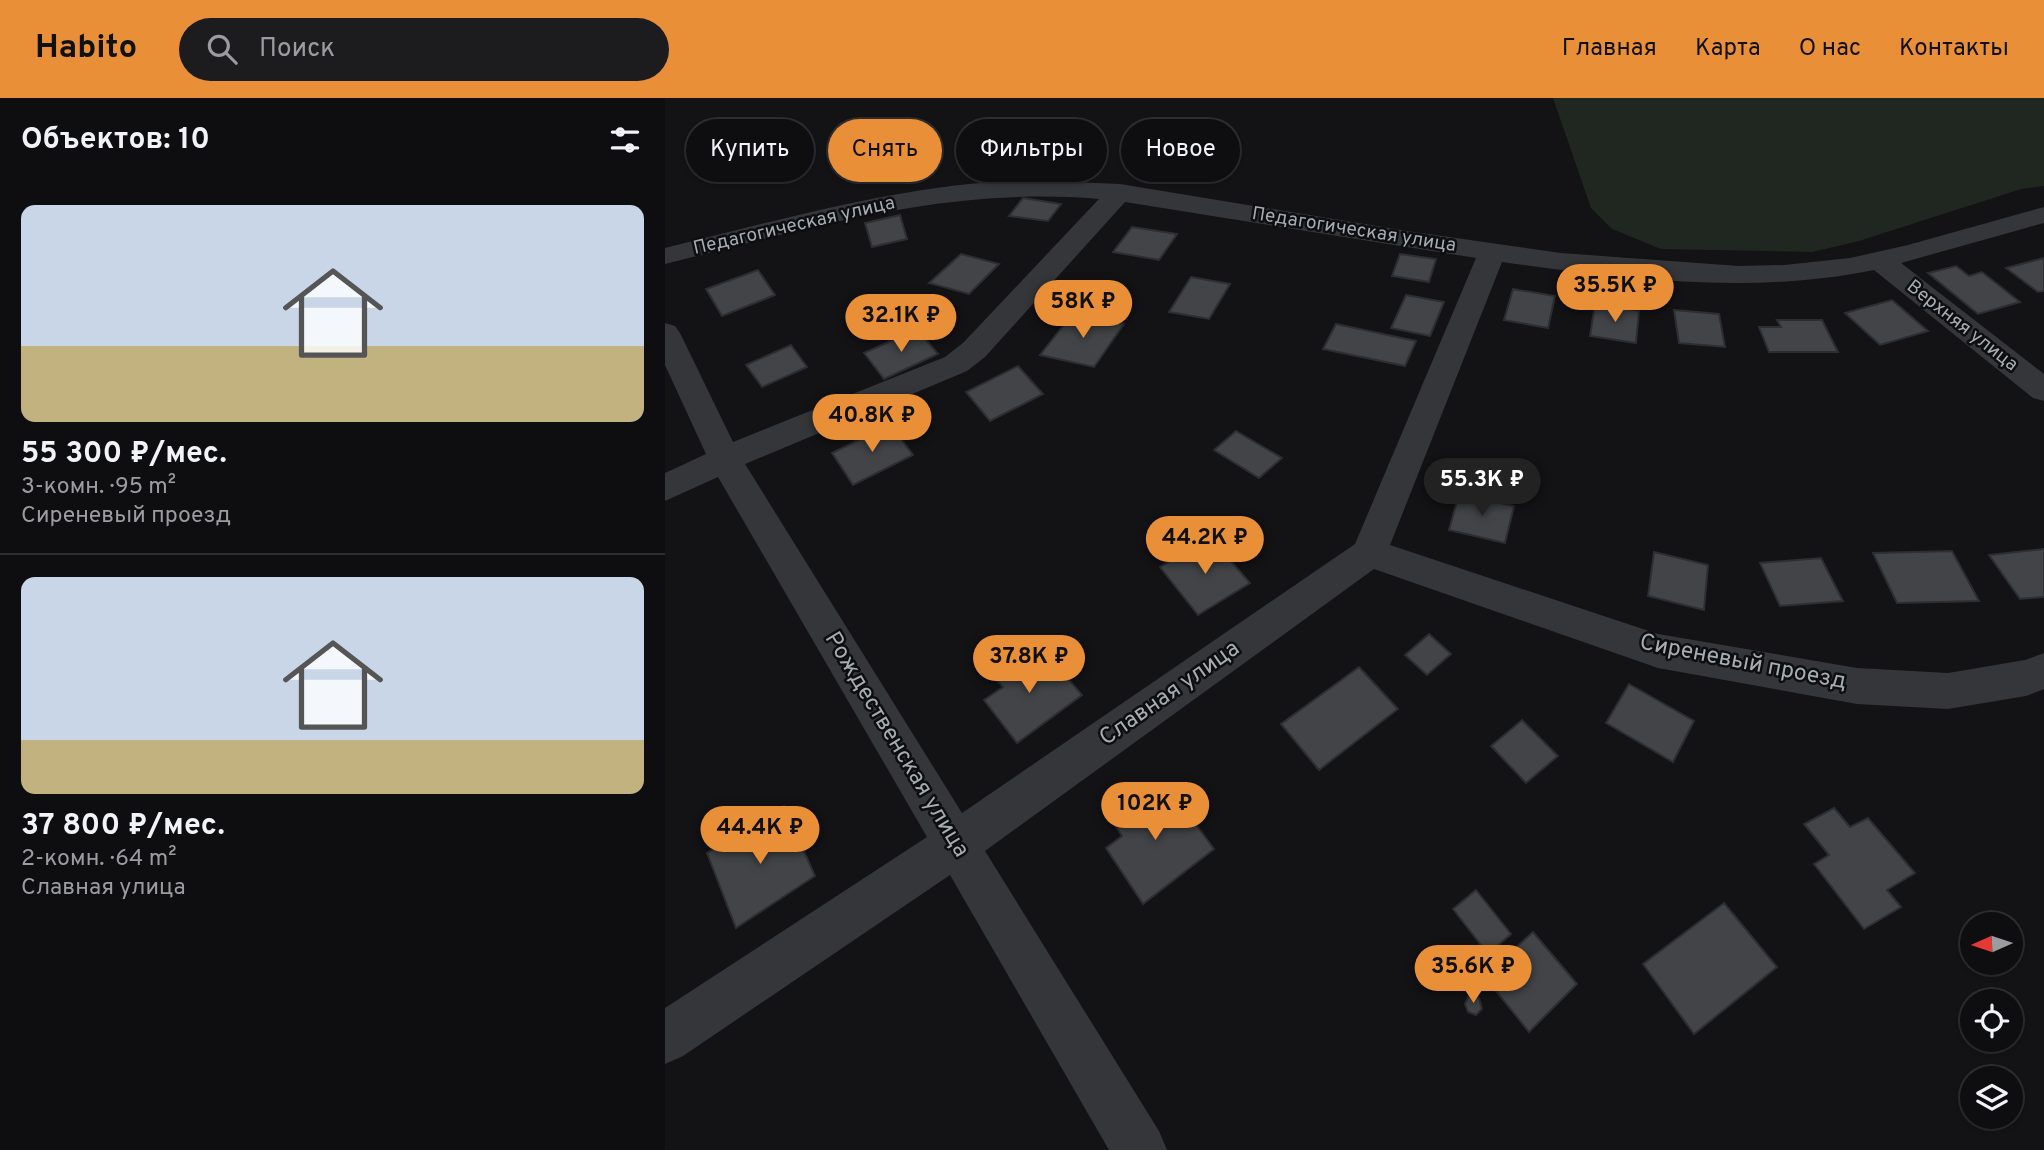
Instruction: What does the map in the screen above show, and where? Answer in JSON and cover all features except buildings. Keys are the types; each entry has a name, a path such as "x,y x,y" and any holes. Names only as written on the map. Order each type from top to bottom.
{"street":[{"name":"Педагогическая улица","path":"665,257 887,203 962,192 1023,188 1120,192 1594,266 1721,274 1784,274 1880,261 2044,215"},
{"path":"665,488 725,459 955,364 974,351 1120,192"},
{"path":"1369,553 1492,252"},
{"name":"Верхняя улица","path":"1880,261 2044,390"},
{"name":"Рождественская улица","path":"665,333 725,459 1140,1150"},
{"name":"Сиреневый проезд","path":"1369,553 1658,650 1857,686 1948,691 2026,678 2044,671"},
{"name":"Славная улица","path":"665,1038 955,845 1369,553"}],"shaded area":[{"path":"1553,98 2044,98 2044,186 2021,189 1859,241 1812,252 1661,249 1612,229 1591,208"}]}
